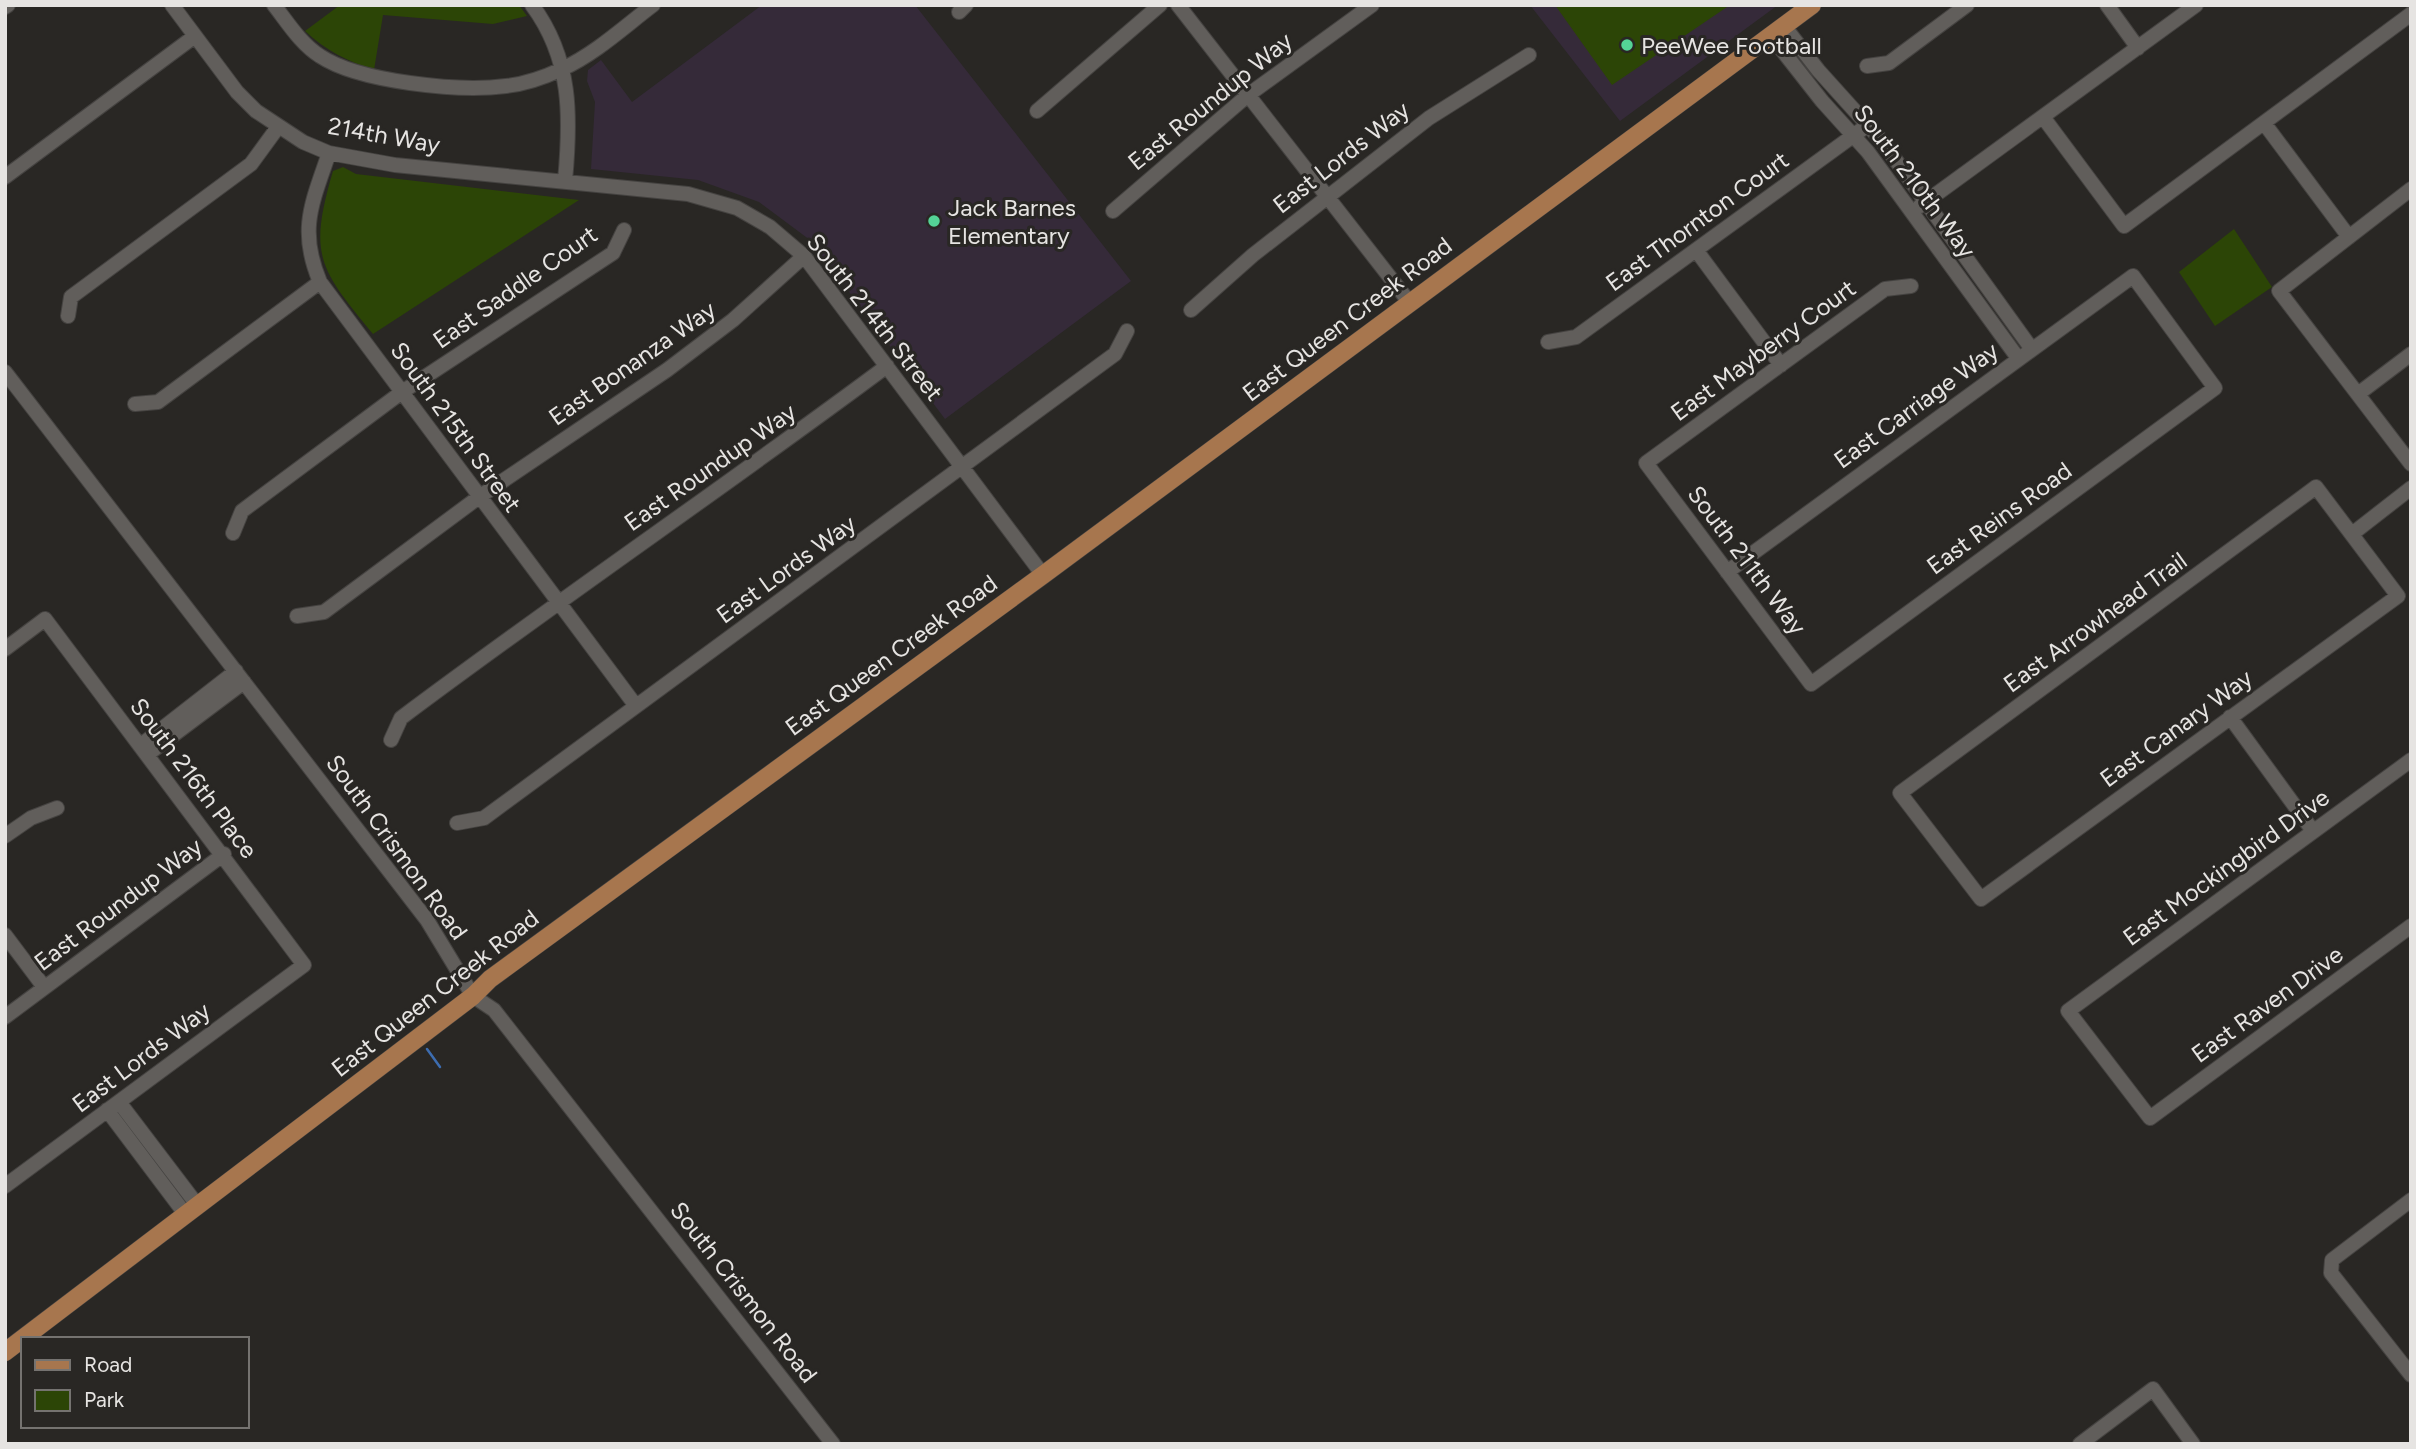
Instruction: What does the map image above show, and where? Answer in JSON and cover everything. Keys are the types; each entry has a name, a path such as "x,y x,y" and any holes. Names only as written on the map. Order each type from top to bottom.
{"main road":[{"name":"East Queen Creek Road","path":"25,1337 473,996 490,979 1043,575 1812,5"},
{"name":"East Queen Creek Road","path":"5,1352 21,1340"}],"street":[{"name":"214th Way","path":"172,5 237,92 278,127 329,153 395,165 565,181"},
{"path":"274,5 297,35 318,55 346,71 372,77 478,88 508,86 564,68 653,5"},
{"path":"532,5 554,42 564,68 570,102 565,181"},
{"path":"1037,111 1160,5"},
{"path":"1178,5 1410,303"},
{"name":"East Roundup Way","path":"1114,211 1248,96 1372,5"},
{"path":"1867,66 1889,63 1967,5"},
{"path":"2106,5 2138,48"},
{"path":"1912,212 2196,5"},
{"path":"2043,117 2124,226 2411,14"},
{"name":"South 210th Way","path":"1778,31 1868,125 2031,348"},
{"name":"South 210th Way","path":"1778,31 1822,101 1855,135 2018,358"},
{"path":"5,177 195,36"},
{"name":"East Lords Way","path":"1191,310 1327,195 1429,118 1529,55"},
{"path":"2264,123 2348,237"},
{"name":"East Thornton Court","path":"1548,342 1576,337 1868,125"},
{"path":"68,316 71,297 251,164 278,127"},
{"name":"South 215th Street","path":"329,153 313,200 307,230 310,256 320,282 636,706"},
{"name":"South 214th Street","path":"565,181 688,194 737,208 770,226 804,256 1043,575"},
{"path":"2411,189 2279,291 2411,464"},
{"name":"East Saddle Court","path":"233,533 242,511 402,392 613,253 624,230"},
{"path":"1696,250 1781,365"},
{"name":"East Bonanza Way","path":"297,616 324,612 479,497 667,370 733,320 804,256"},
{"name":"East Carriage Way","path":"1727,572 2133,276 2215,388"},
{"path":"135,404 158,402 320,282"},
{"name":"East Mayberry Court","path":"1646,463 1885,289 1911,286"},
{"name":"East Lords Way","path":"457,823 484,818 963,467 1115,354 1127,331"},
{"path":"2358,394 2411,354"},
{"name":"East Roundup Way","path":"391,740 401,718 557,601 744,473 887,366"},
{"name":"South Crismon Road","path":"8,380 427,920 473,996 494,1010 832,1444"},
{"name":"East Reins Road","path":"1811,684 2215,388"},
{"name":"South 211th Way","path":"1646,463 1811,684"},
{"name":"East Arrowhead Trail","path":"1981,899 1900,793 2316,487 2352,534"},
{"path":"2352,534 2411,488"},
{"name":"East Canary Way","path":"1981,899 2398,596 2352,534"},
{"name":"South 216th Place","path":"5,649 45,619 224,854 304,965"},
{"path":"145,750 240,676"},
{"path":"2231,717 2313,831"},
{"name":"East Mockingbird Drive","path":"2150,1118 2067,1011 2411,760"},
{"path":"5,836 30,818 57,808"},
{"name":"East Roundup Way","path":"5,1017 224,854"},
{"name":"East Raven Drive","path":"2150,1118 2411,926"},
{"path":"5,935 44,987"},
{"name":"East Lords Way","path":"5,1186 304,965"},
{"path":"113,1106 192,1210"},
{"path":"2411,1200 2332,1260 2330,1267 2331,1273 2411,1375"},
{"path":"2080,1444 2153,1390 2193,1444"}],"shaded area":[{"name":"Jack Barnes Elementary","path":"762,5 915,5 1131,281 945,419 810,240 759,202 698,180 591,169 595,102 587,81 588,70 601,60 632,102"},
{"path":"1530,5 1778,5 1620,121"}],"green space":[{"path":"340,5 519,5 527,16 493,24 383,15 374,70 338,55 305,31"},
{"name":"PeeWee Football","path":"1555,5 1730,5 1612,85"},
{"path":"343,167 356,174 579,200 373,334 340,293 323,260 320,243 325,200 333,171"},
{"path":"2234,229 2272,287 2215,326 2179,272"}],"waterway":[{"path":"427,1049 440,1067"}],"place":[{"name":"PeeWee Football","path":"1627,45"},
{"name":"Jack Barnes Elementary","path":"934,221"}]}
